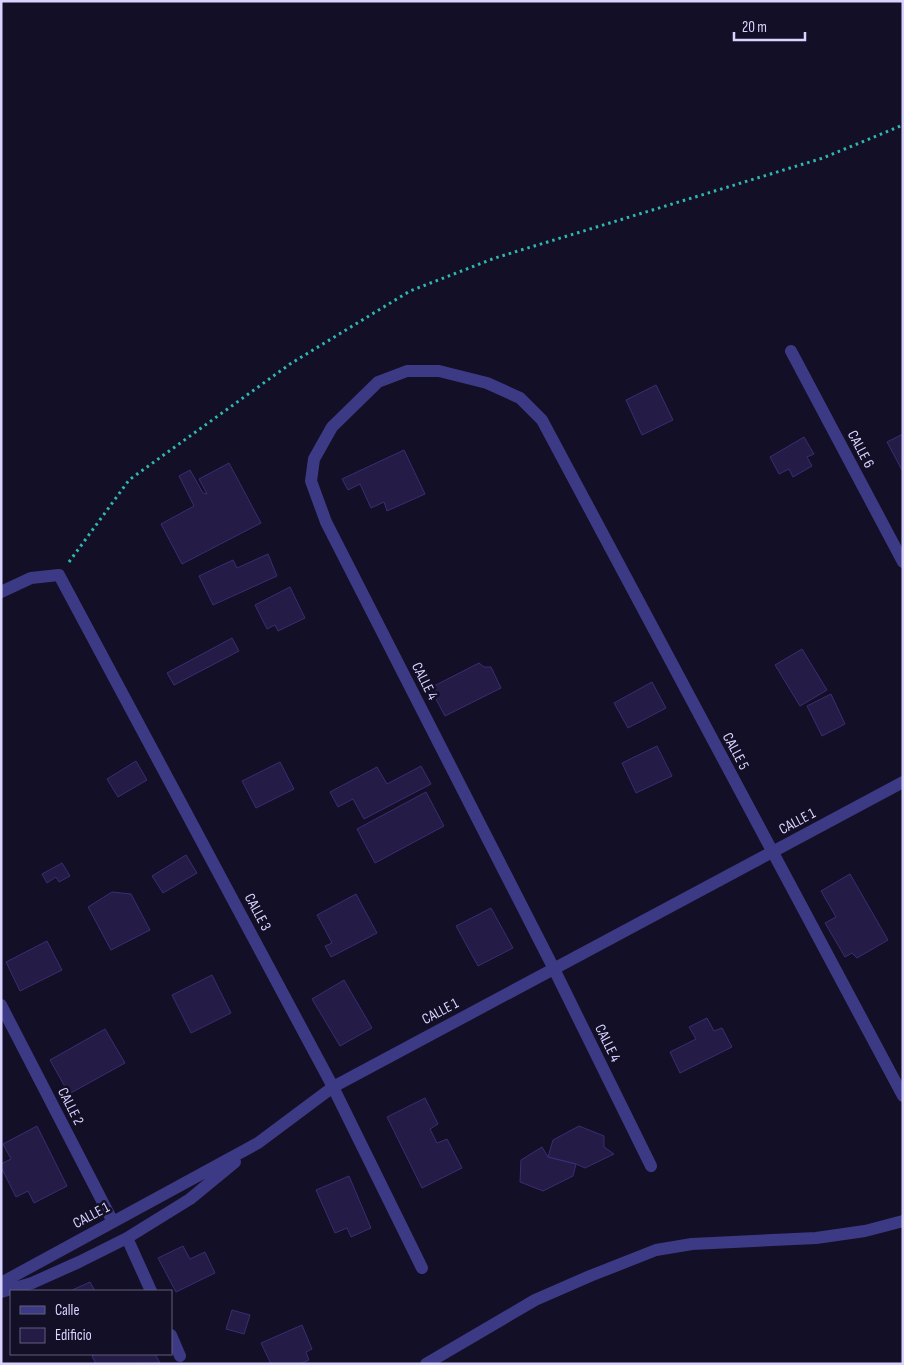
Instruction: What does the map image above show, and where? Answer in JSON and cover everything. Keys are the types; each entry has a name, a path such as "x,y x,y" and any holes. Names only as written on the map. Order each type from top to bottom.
{"street":[{"name":"CALLE 6","path":"791,351 903,562"},
{"name":"CALLE 4","path":"542,420 520,398 487,383 439,371 406,371 378,382 332,427 314,458 311,481 326,522 554,969 651,1166"},
{"name":"CALLE 5","path":"542,420 903,1096"},
{"path":"1,592 31,578 60,575"},
{"name":"CALLE 3","path":"60,575 333,1087 422,1268"},
{"name":"CALLE 1","path":"1,1283 258,1143 333,1087 903,782"},
{"name":"CALLE 2","path":"1,1005 113,1222"},
{"path":"1,1292 32,1283 127,1238 190,1200 258,1143"},
{"path":"426,1364 536,1300 656,1250 692,1244 816,1238 865,1231 903,1221"},
{"path":"127,1238 151,1290"},
{"path":"172,1338 180,1356"}],"path":[{"path":"60,575 129,480 290,364 410,291 494,258 823,158 903,125"}],"building":[{"path":"656,385 673,420 642,435 626,400"},
{"path":"903,434 903,469 902,470 887,442"},
{"path":"804,437 814,454 807,457 812,466 793,477 789,469 779,474 770,457"},
{"path":"404,450 425,494 387,511 384,502 371,508 360,484 348,490 342,479"},
{"path":"229,463 261,523 182,564 161,524 194,506 179,476 190,470 203,493 207,494 199,479"},
{"path":"268,554 277,576 213,605 199,576 233,560 237,568"},
{"path":"290,587 305,618 278,631 275,625 267,629 255,605"},
{"path":"232,638 239,651 174,685 167,673"},
{"path":"802,649 827,690 800,706 775,665"},
{"path":"479,663 484,667 491,667 501,688 445,716 430,688"},
{"path":"652,682 666,708 628,728 614,703"},
{"path":"831,694 845,724 822,736 807,706"},
{"path":"657,746 672,776 636,793 622,763"},
{"path":"136,761 147,780 118,797 107,779"},
{"path":"280,762 294,789 256,808 242,781"},
{"path":"421,766 431,784 364,819 353,799 338,807 330,792 377,767 387,784"},
{"path":"426,792 444,826 375,863 357,829"},
{"path":"186,855 197,873 163,893 152,876"},
{"path":"62,863 70,876 59,882 56,877 47,883 42,874"},
{"path":"850,874 888,940 857,958 852,953 845,957 825,923 836,917 821,891"},
{"path":"112,892 131,894 150,930 111,950 88,907"},
{"path":"356,894 377,933 331,957 325,946 332,943 317,915"},
{"path":"491,908 513,948 478,966 456,926"},
{"path":"47,941 62,970 20,991 6,962"},
{"path":"212,975 231,1013 191,1033 172,995"},
{"path":"344,980 372,1028 340,1046 312,999"},
{"path":"707,1018 714,1031 722,1028 732,1047 680,1073 670,1052 696,1039 689,1027"},
{"path":"105,1029 125,1063 69,1094 50,1060"},
{"path":"425,1098 438,1124 430,1129 437,1143 447,1139 462,1168 422,1188 387,1117"},
{"path":"37,1126 67,1186 34,1203 28,1191 16,1197 1,1164 11,1159 3,1144"},
{"path":"579,1126 604,1136 604,1147 614,1154 585,1168 548,1157 553,1140"},
{"path":"542,1147 548,1157 576,1164 573,1176 543,1191 520,1182 521,1160"},
{"path":"349,1176 371,1228 351,1237 347,1228 335,1233 316,1190"},
{"path":"183,1246 190,1259 205,1252 215,1273 176,1292 158,1258"},
{"path":"90,1282 94,1290 72,1290"},
{"path":"232,1310 250,1315 244,1334 226,1329"},
{"path":"302,1325 312,1349 306,1352 309,1360 300,1364 271,1364 261,1343"},
{"path":"156,1355 160,1363 96,1364 92,1356"}]}
